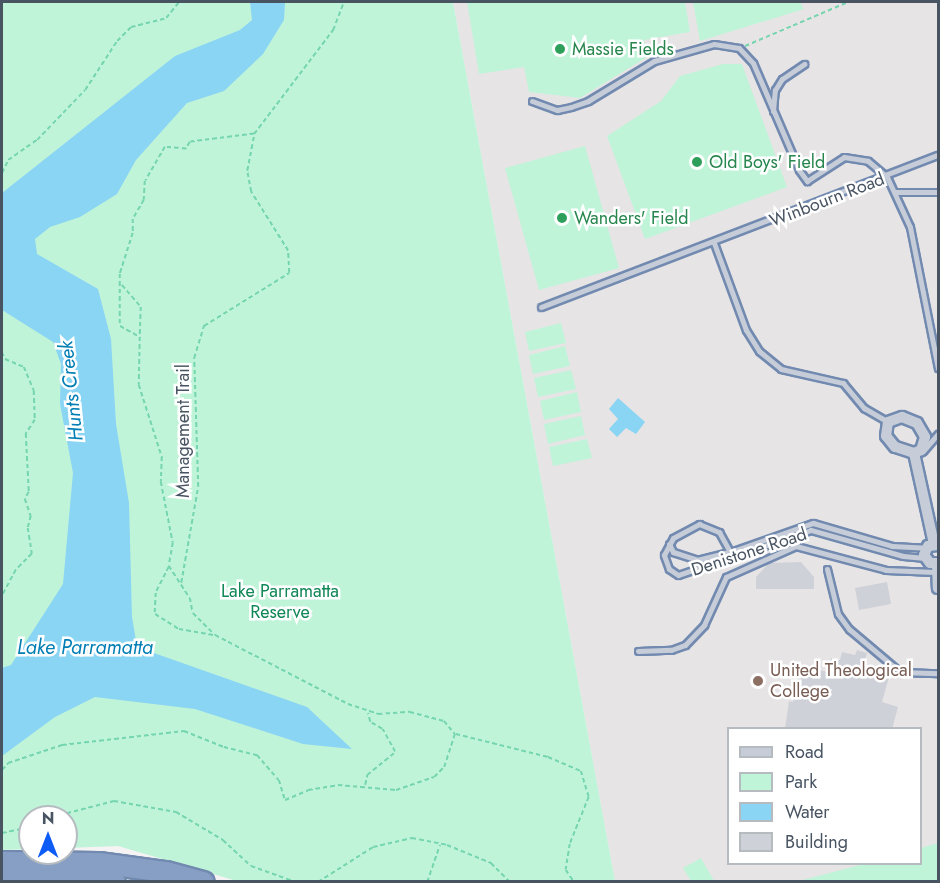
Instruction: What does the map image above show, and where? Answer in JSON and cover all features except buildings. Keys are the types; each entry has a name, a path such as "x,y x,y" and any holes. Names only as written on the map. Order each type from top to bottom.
{"highway":[{"path":"2,862 99,863 166,872 204,882"},
{"path":"2,879 115,882"}],"street":[{"path":"913,456 924,445 921,428 902,417 888,422 889,442 913,456 931,549 937,566 939,588"}],"lane":[{"path":"532,101 557,110 571,107 588,101 654,61 714,44 739,48 753,63 773,113 807,181 844,158 868,161 888,177 910,227 939,368"},
{"path":"773,113 779,85 791,70 804,64"},
{"name":"Winbourn Road","path":"541,307 888,177 939,155"},
{"path":"895,192 939,192"},
{"path":"714,243 746,330 759,351 781,369 843,383 864,408 888,422"},
{"path":"913,456 939,434"},
{"name":"Denistone Road","path":"813,523 892,546 931,549 903,556 811,530 678,575 664,561 669,544 685,529 699,524 719,532 730,552 813,523"},
{"path":"669,544 674,552 697,560 730,552"},
{"path":"638,651 671,650 685,645 704,625 726,577 796,546 886,570 937,566"},
{"path":"827,569 838,615 849,629 900,672 939,673"}],"path":[{"path":"2,173 8,160 37,140 85,90 117,41 131,27 166,18 179,2"},
{"path":"340,2 342,6"},
{"name":"Management Trail","path":"181,584 198,487 194,358 204,326 289,273 288,251 251,192 247,171 254,134 333,30 344,2"},
{"path":"739,48 848,2"},
{"path":"140,337 120,326 122,285 120,274 133,233 133,219 144,200 145,181 165,147 186,149 190,142 254,134"},
{"path":"122,285 141,307 139,385 162,457 161,482 173,543 169,566 156,594 155,614 179,629 215,635 368,712 410,712 444,721 455,734 480,737 548,756 581,771 589,797 570,844 566,870 574,882"},
{"path":"2,352 5,359 24,367 34,391 35,420 26,434 30,492 25,500 31,516 28,528 32,554 2,596"},
{"path":"169,566 181,584 193,613 215,635"},
{"path":"364,786 367,775 395,752 382,729 370,722 368,712"},
{"path":"2,770 8,763 62,745 184,731 216,745 257,755 279,780 285,800 308,790 364,786 396,790 434,777 444,767 455,734"},
{"path":"78,810 114,801 176,812 223,840 251,866 296,882"},
{"path":"2,833 18,830"},
{"path":"318,882 373,847 393,839 412,838 440,844 491,863 510,882"},
{"path":"428,882 440,844"}],"shaded area":[{"path":"453,2 938,2 938,881 615,881"}],"green space":[{"name":"Lake Parramatta Reserve","path":"2,2 453,2 615,881 237,881 118,846 78,848 78,805 18,805 18,849 2,850"},
{"name":"Massie Fields","path":"467,2 685,2 690,32 644,40 647,57 580,98 529,92 524,67 479,74"},
{"path":"693,2 800,2 804,9 700,41"},
{"name":"Old Boys' Field","path":"723,64 742,64 787,187 645,239 607,136 661,101 680,76"},
{"name":"Wanders' Field","path":"585,146 619,268 539,290 505,168"},
{"path":"561,323 566,343 529,351 525,332"},
{"path":"565,346 570,366 533,374 529,355"},
{"path":"571,370 576,389 538,397 534,378"},
{"path":"577,392 581,412 544,420 540,401"},
{"path":"581,416 585,435 548,444 544,424"},
{"path":"587,439 592,458 553,466 549,447"},
{"path":"938,843 938,881 799,881 860,865 922,865 922,848"},
{"path":"701,858 714,881 691,881 683,868"}],"water":[{"name":"Lake Parramatta","path":"250,2 285,3 284,20 263,54 224,91 187,103 136,160 117,194 80,217 50,227 35,239 37,254 98,289 111,339 116,424 129,503 132,617 137,647 307,707 352,749 303,744 195,709 95,697 55,717 2,756 2,668 11,665 63,584 73,473 60,404 61,364 53,342 2,310 2,193 175,56 240,30 252,20"},
{"path":"618,398 645,422 636,434 626,428 617,437 609,429 618,419 609,409"}],"place":[{"name":"Massie Fields","path":"560,49"},
{"name":"Old Boys' Field","path":"697,162"},
{"name":"Wanders' Field","path":"562,218"},
{"name":"United Theological College","path":"758,681"}],"water label":[{"name":"Hunts Creek","path":"71,391"}]}
